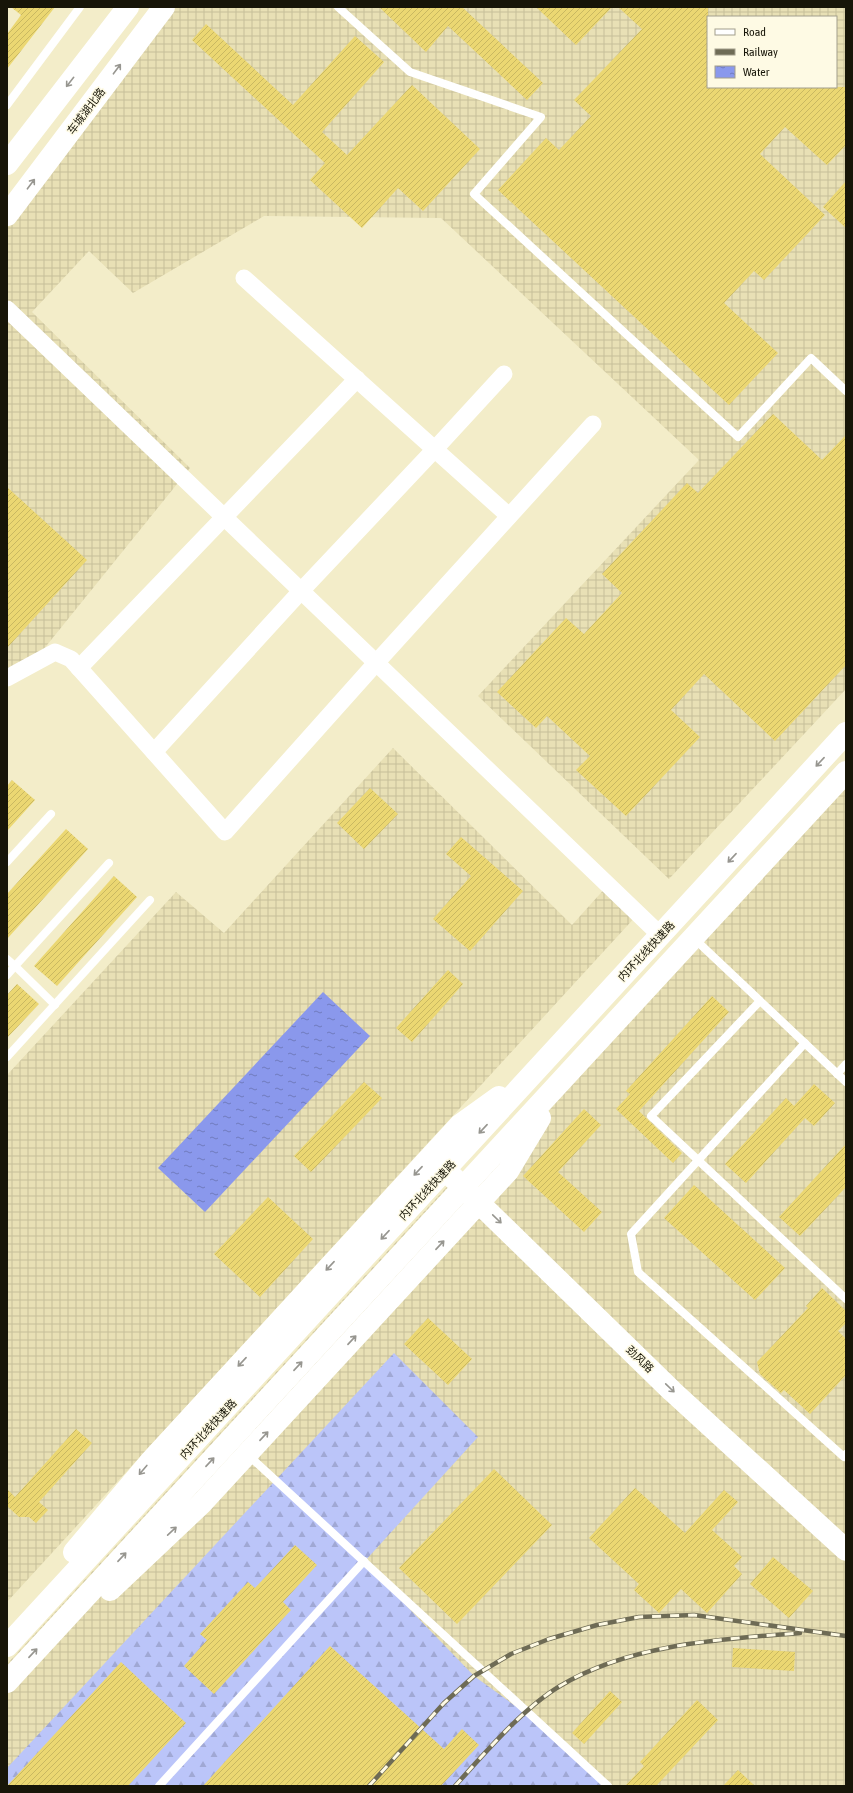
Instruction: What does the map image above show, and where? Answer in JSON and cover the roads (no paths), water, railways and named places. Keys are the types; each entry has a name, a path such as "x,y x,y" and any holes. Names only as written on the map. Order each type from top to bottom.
{"main road":[{"path":"7,164 128,7"},
{"name":"车城湖北路","path":"7,215 164,7"},
{"name":"内环北线快速路","path":"7,1646 846,734"},
{"path":"7,1682 846,772"},
{"path":"28,1608 169,1441 460,1125 517,1084 609,991"},
{"path":"62,1634 201,1504 508,1171 545,1110 627,1010"},
{"name":"劲风路","path":"846,1533 617,1318 443,1158 672,1391 846,1550"}],"street":[{"path":"244,278 509,516"},
{"path":"7,309 654,929"},
{"path":"154,752 301,590 435,450 504,374"},
{"path":"79,668 223,516 357,379"},
{"path":"7,678 55,652 71,658 225,832 593,424"}],"lane":[{"path":"7,105 80,7"},
{"path":"338,7 410,72 541,117 474,194 738,437 812,358 846,391"},
{"path":"7,862 50,814"},
{"path":"7,975 109,863"},
{"path":"7,1057 150,900"},
{"path":"701,945 759,1002 846,1082"},
{"path":"7,959 54,1005"},
{"path":"759,1002 651,1116 846,1299"},
{"path":"805,1043 631,1234 638,1272 844,1457 846,1454"},
{"path":"837,1074 846,1064"},
{"path":"243,1450 608,1786"},
{"path":"159,1786 364,1561"}],"water":[{"path":"323,992 370,1036 205,1212 158,1168"}],"railway":[{"path":"369,1786 444,1703 474,1676 511,1654 549,1639 597,1625 639,1617 694,1615 846,1636"},
{"path":"455,1786 504,1732 532,1706 560,1686 587,1672 646,1652 677,1646 708,1641 800,1633"}]}
